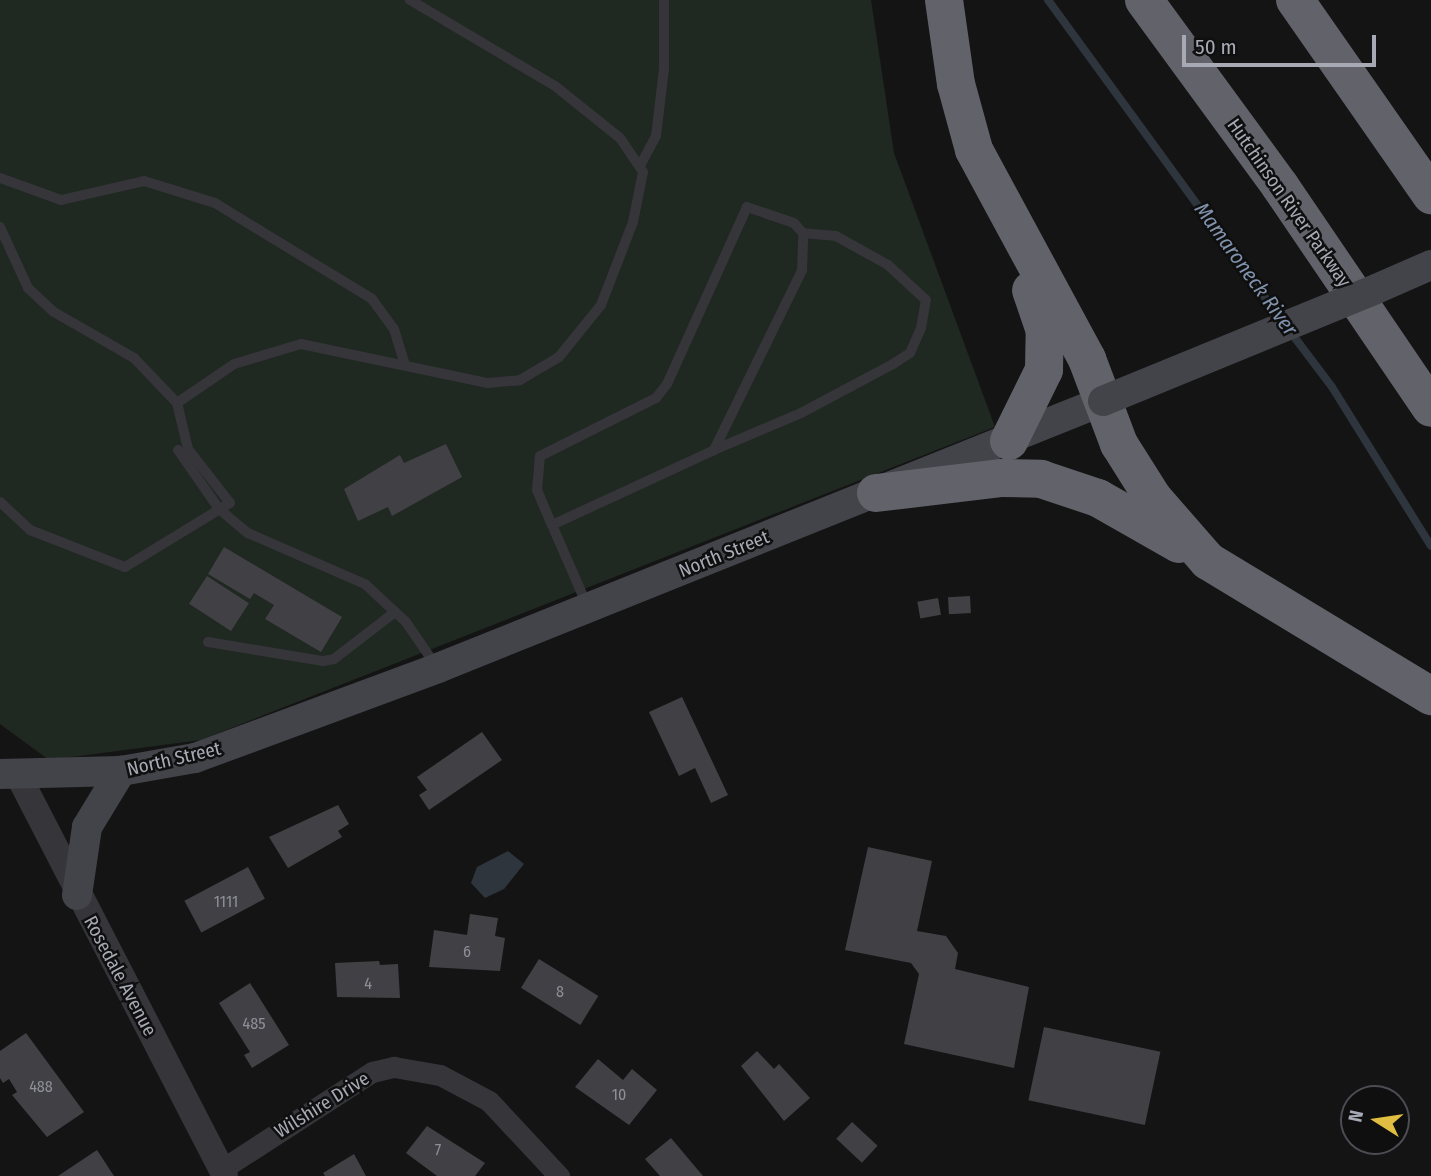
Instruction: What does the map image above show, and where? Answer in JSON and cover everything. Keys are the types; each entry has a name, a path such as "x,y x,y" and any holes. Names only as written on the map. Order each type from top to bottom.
{"highway":[{"path":"944,0 964,120 1008,218 1087,359 1103,401 1141,481 1208,561"},
{"name":"Hutchinson River Parkway","path":"1144,0 1280,186 1431,408"},
{"path":"1295,0 1431,195"},
{"path":"1008,218 1046,344 1039,384 1009,441"},
{"path":"876,493 1002,478 1050,481 1098,498 1431,696"}],"main road":[{"name":"North Street","path":"9,774 121,771 195,758 438,668 1009,441 1431,265"},
{"path":"77,895 87,827 121,771"}],"street":[{"name":"Rosedale Avenue","path":"9,774 77,895 223,1173"},
{"name":"Wilshire Drive","path":"223,1173 372,1072 394,1067 440,1075 489,1101 559,1176"}],"lane":[{"path":"177,403 234,364 301,344 488,383 520,380 559,357 601,305 633,222 643,172 640,166 620,138 555,86 410,0"},
{"path":"640,166 656,136 664,69 664,0"},
{"path":"0,178 61,200 144,181 215,203 372,299 394,329 405,364"},
{"path":"552,525 713,450 801,413 893,364 910,353 921,328 926,300 888,265 836,236 803,233 794,223 747,207 667,384 656,398 540,456 537,490 552,525 589,608"},
{"path":"0,227 29,288 54,312 134,358 177,403 188,449 230,503 125,567 30,530 0,502"},
{"path":"713,450 802,270 803,233"},
{"path":"178,450 219,509 248,533 365,584 395,612 438,668"},
{"path":"208,642 323,661 334,659 395,612"}],"shaded area":[{"path":"0,0 871,0 894,153 995,427 201,740 49,760 0,724"},
{"path":"508,851 524,864 504,889 485,898 471,883 477,867"}],"building":[{"path":"446,444 462,477 392,516 388,507 358,521 344,489 400,455 404,463"},
{"path":"224,547 342,617 321,652 265,619 274,605 254,593 250,599 208,574"},
{"path":"207,576 249,603 231,631 189,604"},
{"path":"970,596 971,613 949,614 948,597"},
{"path":"938,598 941,615 920,618 917,602"},
{"path":"682,697 728,795 711,803 695,768 679,776 649,712"},
{"path":"482,732 502,760 429,810 419,795 427,790 417,777"},
{"path":"338,805 349,824 338,831 342,837 288,868 269,837"},
{"path":"868,847 932,861 917,931 946,936 958,953 955,969 1029,987 1014,1068 904,1044 919,974 911,963 845,950"},
{"path":"248,867 265,899 201,933 184,901"},
{"path":"470,914 498,918 495,936 505,938 500,971 429,967 434,930 467,935"},
{"path":"539,959 598,996 580,1025 521,988"},
{"path":"379,961 380,965 398,964 400,998 337,997 335,963"},
{"path":"250,983 289,1045 252,1068 244,1055 250,1052 219,1003"},
{"path":"1044,1027 1160,1052 1145,1125 1028,1100"},
{"path":"26,1033 84,1112 47,1137 12,1095 17,1092 9,1079 3,1083 0,1078 0,1051"},
{"path":"757,1051 774,1069 779,1064 810,1098 784,1121 741,1066"},
{"path":"598,1059 623,1080 632,1069 657,1090 629,1125 575,1087"},
{"path":"852,1122 878,1146 862,1163 836,1139"},
{"path":"427,1126 485,1163 475,1176 437,1176 406,1153"},
{"path":"671,1138 703,1176 660,1176 645,1159"},
{"path":"97,1150 114,1176 58,1176"},
{"path":"354,1154 366,1176 325,1176 323,1173"}],"waterway":[{"name":"Mamaroneck River","path":"1048,0 1281,320"},
{"name":"Mamaroneck River","path":"1289,330 1332,387 1431,546"}]}
